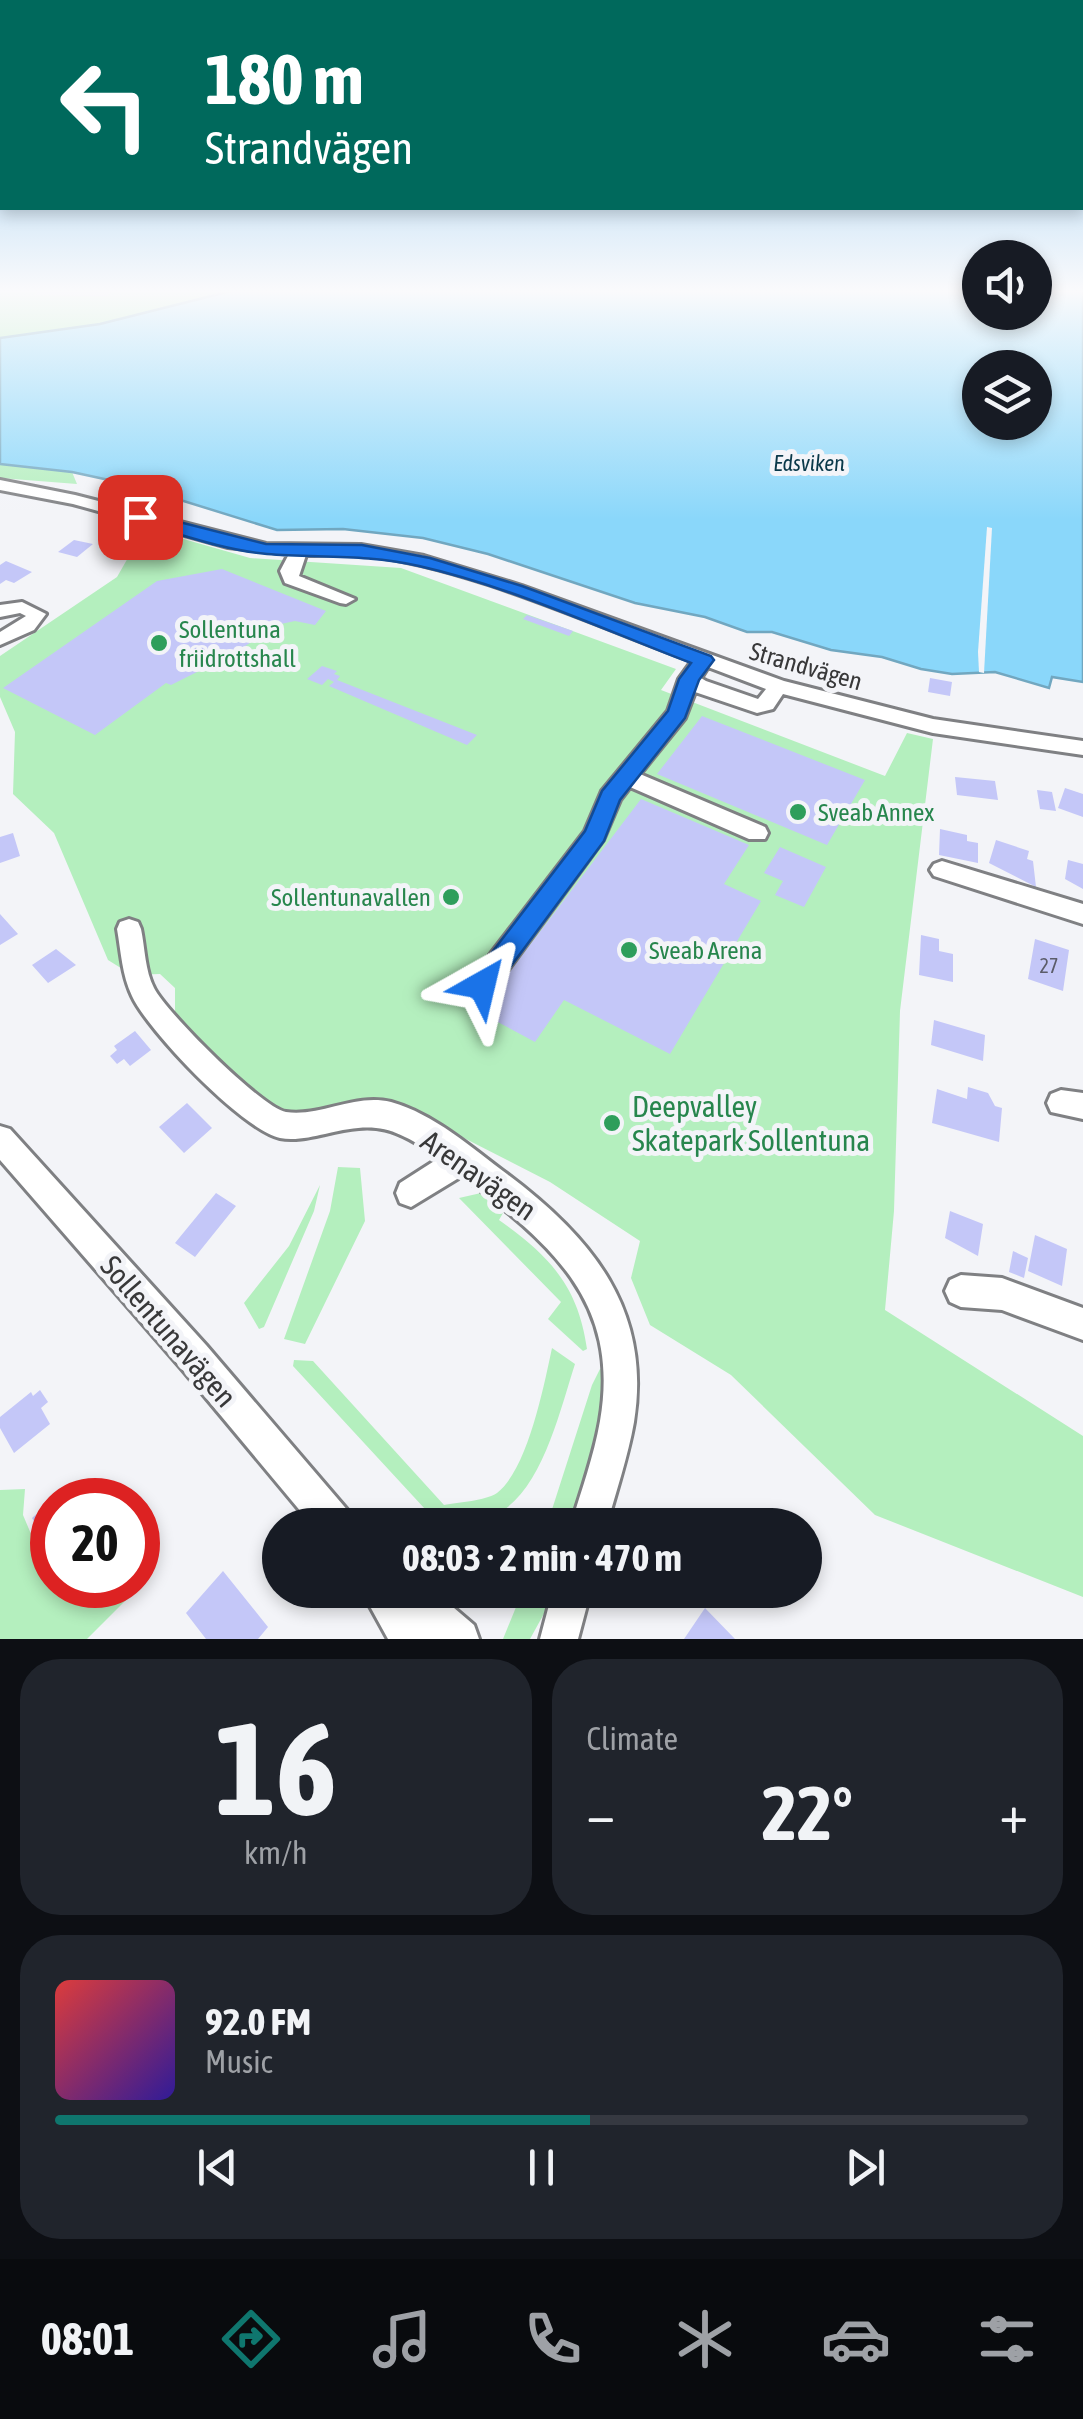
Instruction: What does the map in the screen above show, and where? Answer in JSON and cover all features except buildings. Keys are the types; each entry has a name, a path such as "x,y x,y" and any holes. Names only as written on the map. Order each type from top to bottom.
{"street":[{"path":"0,485 76,500 228,542 300,550 362,550 442,566 696,670 678,713 610,797 596,834 482,985"},
{"path":"300,550 289,571 291,579 346,599"},
{"path":"0,611 22,606 38,614 22,629 0,639"},
{"name":"Strandvägen","path":"696,670 699,686 757,706 766,704 778,686 933,726 1083,748"},
{"path":"626,777 757,833"},
{"path":"942,870 1083,914"},
{"name":"Arenavägen","path":"129,928 143,993 162,1018 269,1122 298,1126 369,1113 392,1116 463,1158 567,1241 588,1265 613,1320 620,1357 619,1410 593,1508"},
{"name":"Sollentunavägen","path":"0,1140 194,1357 322,1508"},
{"path":"411,1192 463,1158"},
{"path":"961,1291 1002,1294 1083,1324"},
{"path":"391,1608 410,1639"},
{"path":"425,1608 460,1639"},
{"path":"559,1639 567,1608"}],"green space":[{"path":"0,464 72,472 77,484 0,478"},
{"name":"Sollentunavallen","path":"145,528 250,558 401,568 676,669 661,690 885,776 907,733 933,739 900,1011 894,1211 885,1310 1083,1436 1083,1597 875,1515 731,1375 650,1325 631,1278 640,1241 550,1182 409,1110 296,1119 248,1088 175,1013 175,988 160,974 132,975 108,960 54,833 13,794 15,732 0,697 0,656 117,577"},
{"path":"338,1167 360,1168 365,1221 305,1344 284,1339 330,1211"},
{"path":"320,1185 314,1211 264,1327 259,1329 244,1303 289,1246"},
{"path":"481,1193 497,1203 503,1213 499,1220 533,1246 558,1274 576,1307 587,1349 583,1351 548,1319 561,1302 459,1198"},
{"path":"552,1348 575,1364 545,1453 530,1482 511,1504 504,1508 424,1508 293,1366 294,1360 313,1361 444,1505 492,1496 508,1481 526,1446"},
{"path":"615,1368 582,1508 552,1508 592,1385 600,1369"},
{"path":"25,1489 23,1515 30,1532 30,1608 118,1608 87,1639 0,1639 0,1490"},
{"path":"516,1608 547,1608 530,1639 503,1639"}],"water":[{"name":"Edsviken","path":"0,366 962,366 962,440 1052,440 1052,366 1083,366 1083,682 1052,677 1049,688 995,672 952,674 921,669 882,657 831,650 772,632 747,632 705,617 635,603 488,554 423,538 343,529 277,530 132,485 72,472 0,464"}],"pier":[{"path":"987,527 992,528 984,673 979,672 978,652"}],"place":[{"name":"Sollentuna friidrottshall","path":"159,643"},
{"name":"Sveab Annex","path":"798,812"},
{"name":"Sollentunavallen","path":"451,897"},
{"name":"Sveab Arena","path":"629,950"},
{"name":"Deepvalley Skatepark Sollentuna","path":"612,1123"}],"route":[{"path":"140,517 266,549 362,550 424,561 516,590 704,660 689,679 678,713 610,797 596,834 482,985"}]}
